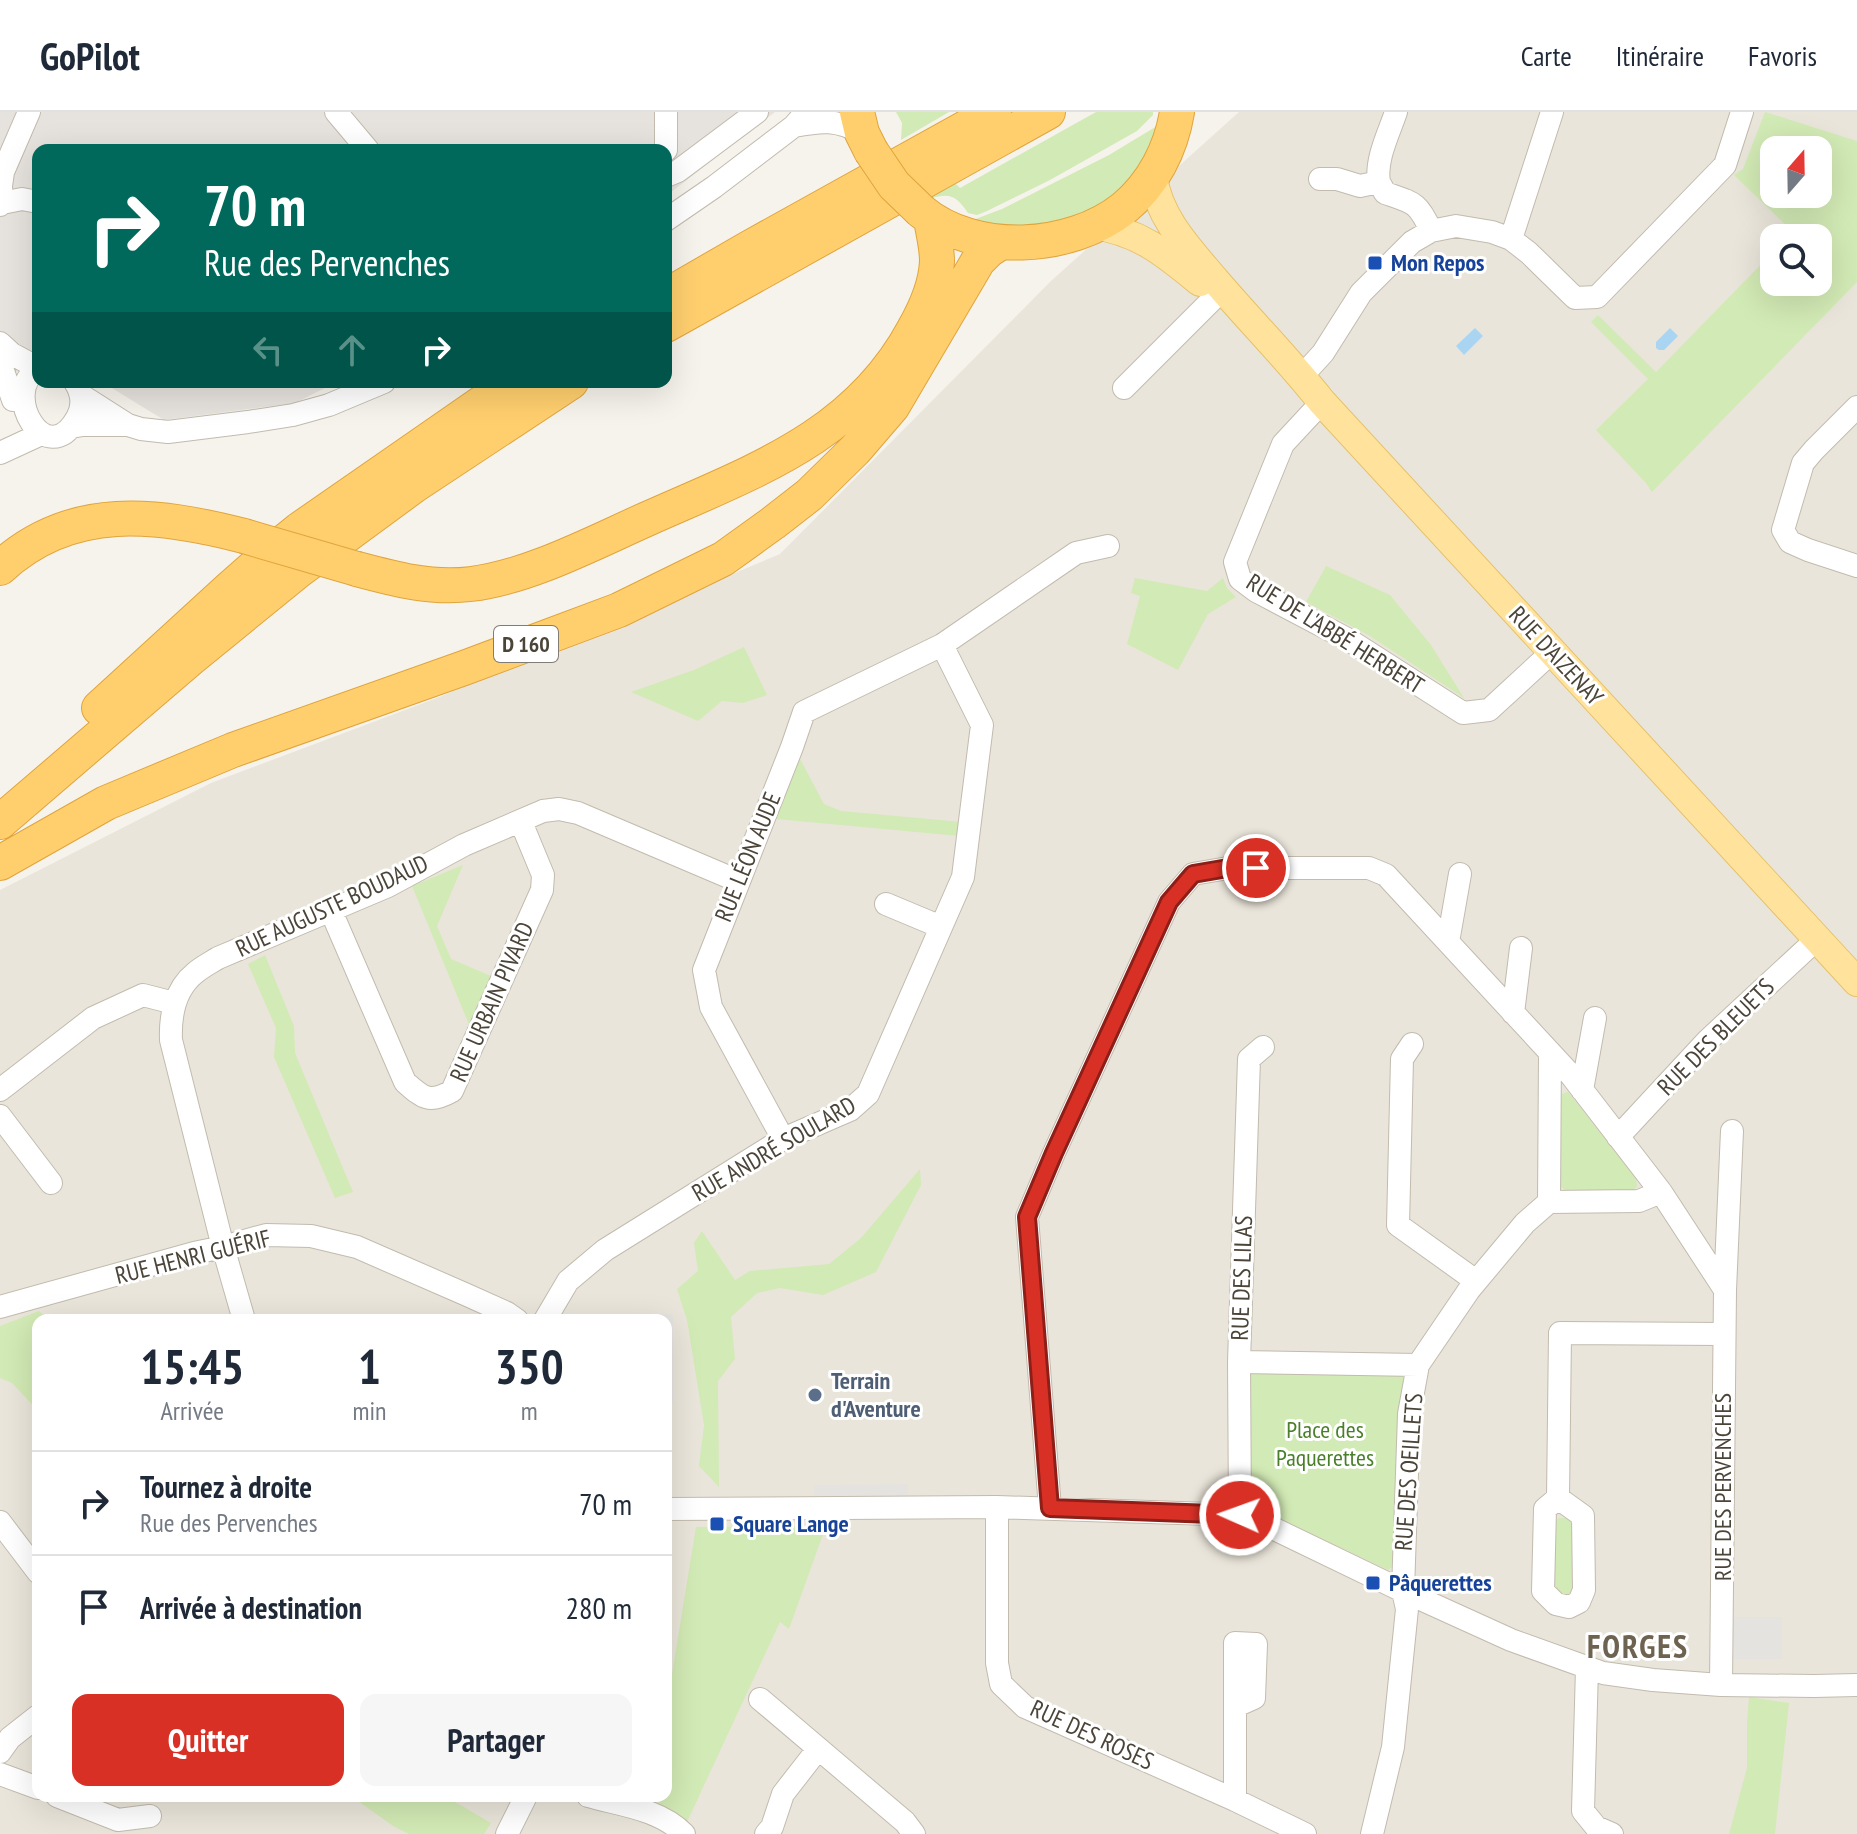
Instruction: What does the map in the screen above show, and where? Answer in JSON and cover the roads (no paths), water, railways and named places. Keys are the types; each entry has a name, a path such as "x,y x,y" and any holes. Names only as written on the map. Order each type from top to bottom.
{"highway":[{"path":"672,293 994,112"},
{"path":"672,322 1048,112"},
{"path":"863,132 894,185 926,215 953,230 1000,243 1024,244 1048,240 1093,225 1125,207 1153,176 1173,126 1204,112"},
{"path":"0,568 41,539 62,530 120,518 173,520 244,536 406,582 470,584 506,577 549,561 765,464 822,433 850,411 874,388 908,341 922,315 936,274 937,258 926,215"},
{"name":"D 160","path":"0,863 106,803 233,750 619,610 723,559 809,495 864,440 892,407 978,261 1000,243"},
{"path":"0,793 300,529 507,388"},
{"path":"0,822 298,571 415,485 562,388"}],"main road":[{"name":"RUE D'AIZENAY","path":"1153,176 1157,198 1173,226 1256,328 1857,982"},
{"name":"RUE D'AIZENAY","path":"1093,225 1121,230 1165,253 1256,328"}],"street":[{"path":"29,112 3,172 1,204 22,199 32,201"},
{"path":"336,112 363,144"},
{"path":"666,112 666,144"},
{"path":"672,174 757,112"},
{"path":"1396,112 1380,159 1379,182 1385,193 1420,208 1431,231"},
{"path":"1511,239 1552,112"},
{"path":"1302,376 1323,353 1361,293 1412,242 1431,231 1456,226 1492,232 1511,239 1575,298 1597,297 1725,165 1742,112"},
{"path":"672,216 800,119 831,121 863,132"},
{"path":"1320,179 1337,179 1360,186 1379,182"},
{"path":"1124,388 1216,296"},
{"path":"0,343 32,365"},
{"path":"0,362 17,417 26,428 39,435"},
{"path":"0,450 8,433 19,383 32,372"},
{"path":"0,450 39,435 56,435 83,425 128,425 168,432 293,415 329,405 370,388"},
{"path":"78,389 128,425"},
{"path":"71,427 80,413 78,389"},
{"name":"RUE DE L'ABBÉ HERBERT","path":"1322,402 1283,444 1235,562 1240,579 1256,591 1349,640 1463,713 1489,710 1552,652"},
{"path":"1857,407 1803,463 1783,530 1790,542 1857,566"},
{"name":"RUE LÉON AUDE","path":"783,1139 711,1007 704,970 804,712 942,645 1076,553 1108,546"},
{"name":"RUE ANDRÉ SOULARD","path":"549,1314 568,1281 605,1250 783,1139 850,1110 868,1094 963,877 982,725 942,645"},
{"name":"RUE AUGUSTE BOUDAUD","path":"174,1003 192,975 218,958 388,886 464,845 543,811 559,809 578,813 738,881"},
{"name":"RUE URBAIN PIVARD","path":"331,911 405,1082 421,1097 438,1099 452,1091 542,890 543,875 521,822"},
{"path":"1050,1508 1027,1217 1169,902 1193,874 1228,868 1369,868 1386,875 1582,1090 1661,1192 1725,1290"},
{"path":"1448,942 1460,874"},
{"path":"886,904 941,927"},
{"name":"RUE DES BLEUETS","path":"1618,1137 1708,1040 1817,939"},
{"path":"1513,1013 1521,948"},
{"path":"0,1090 93,1018 143,995 174,1003 171,1040 242,1314"},
{"path":"1582,1090 1595,1018"},
{"path":"1412,1044 1402,1059 1398,1225 1476,1281"},
{"name":"RUE DES LILAS","path":"1240,1515 1239,1362 1249,1059 1263,1047"},
{"path":"1550,1053 1549,1202 1639,1201 1661,1192"},
{"path":"0,1116 51,1183"},
{"name":"RUE DES PERVENCHES","path":"1721,1685 1724,1334 1732,1131"},
{"name":"RUE DES OEILLETS","path":"1372,1834 1393,1747 1407,1609 1403,1591 1409,1414 1418,1365 1476,1281 1525,1223 1549,1202"},
{"name":"RUE HENRI GUÉRIF","path":"0,1307 266,1235 311,1236 357,1247 506,1314"},
{"path":"1558,1492 1560,1333 1724,1334"},
{"path":"1239,1362 1418,1365"},
{"path":"672,1509 997,1507 1240,1515 1511,1640 1603,1673 1721,1685 1857,1685"},
{"name":"RUE DES ROSES","path":"997,1507 997,1663 1001,1684 1025,1707 1305,1834"},
{"path":"0,1522 32,1564"},
{"path":"1587,1668 1583,1811 1596,1827 1612,1834"},
{"path":"760,1699 905,1822 914,1834"},
{"path":"1235,1800 1236,1706"},
{"path":"0,1752 10,1738 32,1721"},
{"path":"766,1834 772,1827 783,1794 818,1749"},
{"path":"0,1774 32,1786"},
{"path":"72,1802 118,1820 150,1816"},
{"path":"507,1834 523,1802"},
{"path":"609,1802 659,1816 684,1834"}],"water":[{"path":"1475,328 1483,336 1464,355 1456,346"},
{"path":"1670,328 1678,336 1664,350 1659,350 1656,342"}],"place":[{"name":"Mon Repos","path":"1375,263"},
{"name":"Terrain d'Aventure","path":"815,1395"},
{"name":"Square Lange","path":"717,1524"},
{"name":"Pâquerettes","path":"1373,1583"}],"district":[{"name":"FORGES","path":"1638,1647"}],"park label":[{"name":"Place des Paquerettes","path":"1325,1444"}]}
